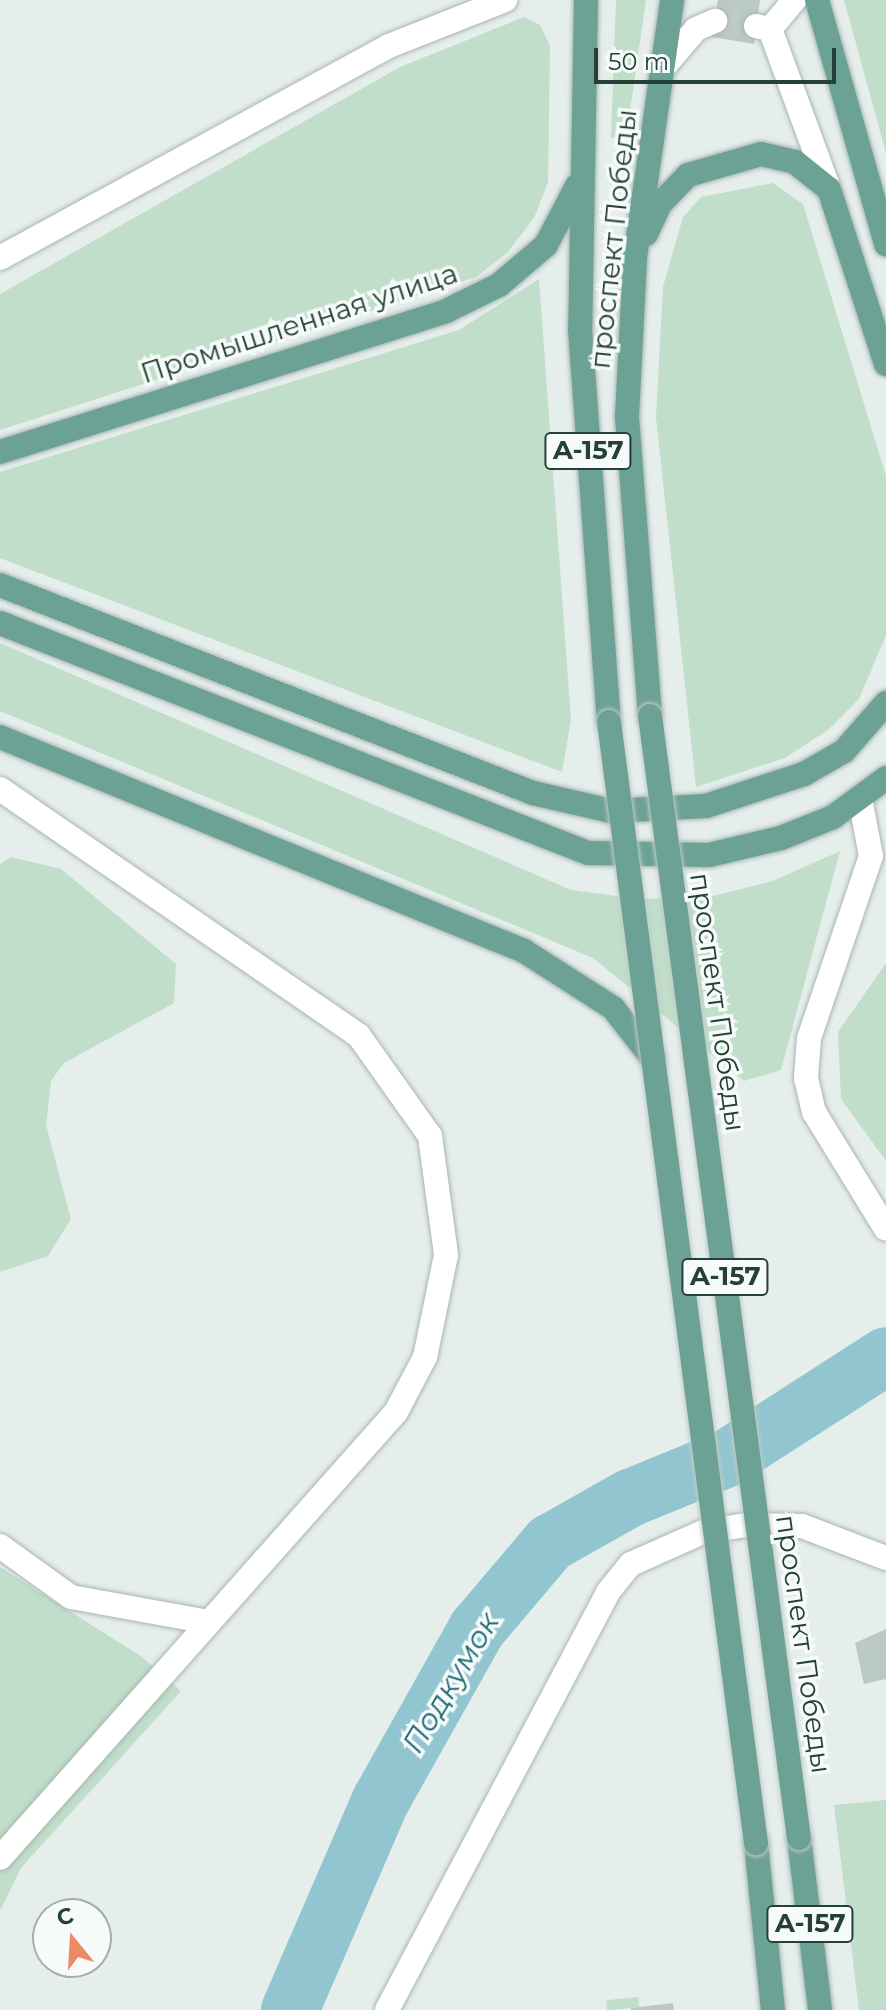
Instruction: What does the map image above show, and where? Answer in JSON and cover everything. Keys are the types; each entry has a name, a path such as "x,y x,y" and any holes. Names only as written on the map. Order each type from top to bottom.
{"main road":[{"name":"Промышленная улица","path":"0,452 446,311 499,285 546,245 580,181 586,0"},
{"name":"проспект Победы","path":"672,0 635,258 627,417 650,716 820,2010"},
{"path":"817,0 886,244"},
{"path":"635,258 660,204 688,175 729,159 761,154 795,162 829,189 886,364"},
{"name":"проспект Победы","path":"580,181 580,329 609,722 756,1843 773,2010"},
{"path":"0,585 533,793 611,811 706,806 804,774 844,751 886,703"},
{"path":"0,623 588,853 709,855 781,838 860,798 886,778"},
{"path":"0,737 524,951 613,1008 653,1059"}],"street":[{"path":"0,258 389,46 505,0"},
{"path":"794,0 763,28 829,189"},
{"path":"662,69 696,29 715,21"},
{"path":"0,789 359,1036 430,1136 446,1255 425,1357 360,1461 209,1622 0,1858"},
{"path":"860,798 871,856 809,1038 806,1078 814,1112 886,1229"},
{"path":"387,2010 608,1592 631,1564 703,1532 746,1525 802,1526 886,1558"},
{"path":"0,1546 71,1597 209,1622"}],"green space":[{"path":"616,0 646,0 626,138 611,138"},
{"path":"844,0 886,0 886,153"},
{"path":"524,17 540,25 550,46 548,182 534,218 507,253 476,277 0,430 0,294 400,67"},
{"path":"773,183 803,204 886,476 886,635 859,699 828,730 785,758 696,787 656,417 663,287 683,217 701,197"},
{"path":"539,279 571,720 562,772 0,558 0,472 459,330"},
{"path":"0,643 571,890 640,899 713,896 773,881 840,851 781,1070 744,1081 593,958 0,711"},
{"path":"11,857 61,869 176,964 174,1003 64,1063 51,1081 46,1125 71,1219 48,1256 0,1272 0,864"},
{"path":"886,963 886,1161 841,1099 838,1032"},
{"path":"0,1567 142,1657 181,1691 21,1868 0,1911"},
{"path":"886,1800 886,2010 859,2010 834,1805"},
{"path":"638,1997 639,2007 607,2010 606,2000"}],"building":[{"path":"718,0 760,0 754,44 712,37"},
{"path":"886,1629 886,1679 864,1684 855,1643"},
{"path":"673,2003 674,2010 631,2010 631,2008"}],"waterway":[{"name":"Подкумок","path":"290,2010 381,1800 477,1629 550,1543 630,1498 728,1458 886,1356"}],"tunnel":[{"path":"715,21 756,26"}]}
